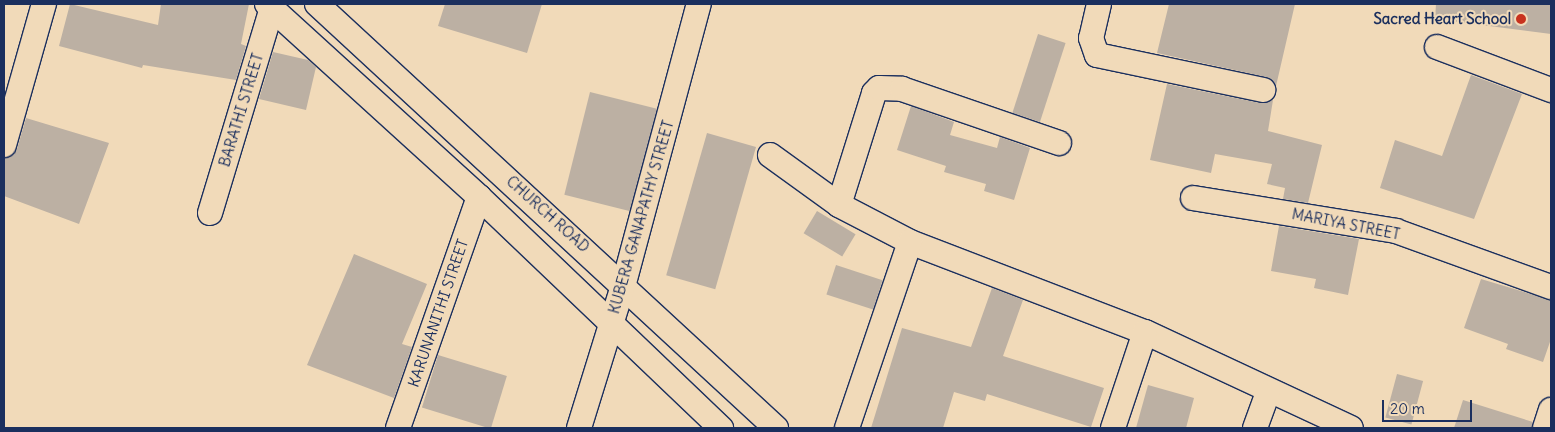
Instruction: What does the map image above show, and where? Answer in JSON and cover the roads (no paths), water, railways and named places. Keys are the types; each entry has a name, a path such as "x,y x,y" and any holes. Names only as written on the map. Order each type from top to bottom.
{"street":[{"path":"4,145 44,4"},
{"name":"CHURCH ROAD","path":"317,4 624,283 776,428"},
{"name":"KUBERA GANAPATHY STREET","path":"578,428 624,283 699,4"},
{"path":"1098,4 1091,38 1097,55 1263,90"},
{"path":"270,6 479,197 721,428"},
{"name":"BARATHI STREET","path":"210,213 270,6"},
{"path":"1437,48 1551,90"},
{"path":"839,205 874,93 879,88 902,89 1059,143"},
{"path":"770,156 839,205 910,242 1145,332 1268,392 1351,428"},
{"name":"KARUNANITHI STREET","path":"398,428 479,197"},
{"name":"MARIYA STREET","path":"1193,198 1396,231 1551,287"},
{"path":"847,428 910,242"},
{"path":"1113,428 1145,332"},
{"path":"1255,428 1268,392"},
{"path":"1546,428 1551,410"}],"place":[{"name":"Sacred Heart School","path":"1521,19"}]}
